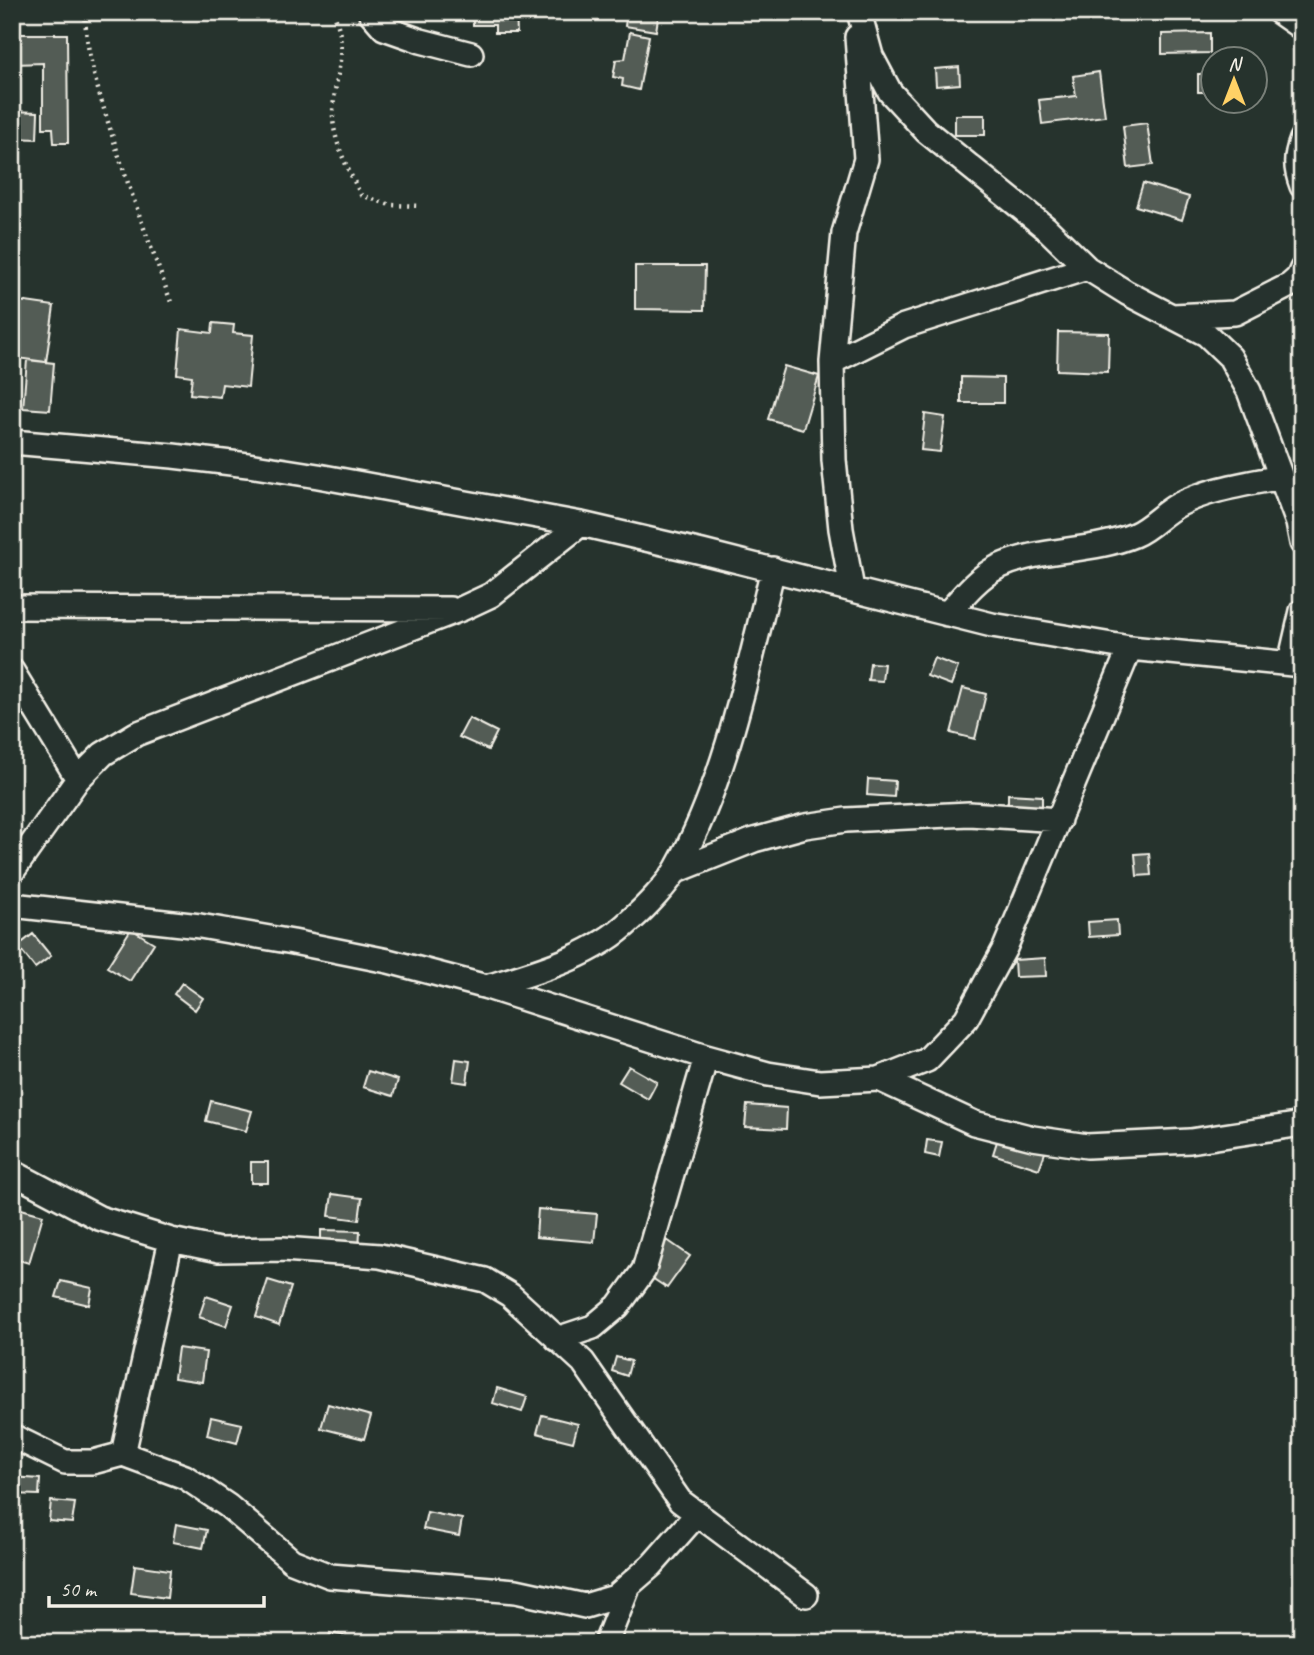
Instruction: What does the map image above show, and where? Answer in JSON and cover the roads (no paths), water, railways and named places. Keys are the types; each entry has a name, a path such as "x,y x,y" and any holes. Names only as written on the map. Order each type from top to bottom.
{"street":[{"path":"370,12 384,28 471,54"},
{"path":"857,12 871,56 890,92 926,131 1046,228 1087,268 1168,316 1206,334 1230,357 1249,391 1300,530"},
{"path":"852,589 841,529 834,460 832,362 845,233 866,159 857,12"},
{"path":"1279,12 1302,28"},
{"path":"1302,139 1296,155 1296,168 1302,186"},
{"path":"832,362 904,326 1087,268"},
{"path":"1168,316 1235,313 1290,285 1302,269"},
{"path":"12,442 248,465 581,524 774,569 992,625 1129,648 1296,664 1302,611"},
{"path":"947,614 976,583 997,567 1025,558 1131,536 1150,528 1178,505 1197,497 1281,477"},
{"path":"12,873 78,779 103,754 136,734 491,595 581,524"},
{"path":"487,988 541,970 594,947 630,922 676,871 703,812 731,733 774,569"},
{"path":"12,607 461,609"},
{"path":"12,905 200,926 388,961 487,988 768,1074 820,1082 880,1079 926,1060 966,1019 1005,948 1129,648"},
{"path":"12,671 78,779"},
{"path":"676,871 754,840 805,826 846,820 969,814 1059,820"},
{"path":"557,1339 593,1327 618,1306 644,1270 706,1057"},
{"path":"880,1079 974,1123 1033,1138 1087,1146 1189,1140 1302,1124"},
{"path":"12,1172 99,1218 171,1240 219,1250 284,1249 380,1256 485,1280 510,1295 583,1362 680,1501 806,1595"},
{"path":"123,1454 171,1240"},
{"path":"12,1436 65,1462 93,1462 123,1454 185,1477 228,1506 292,1561 330,1576 516,1591 585,1606 615,1597 652,1565 698,1513"},
{"path":"607,1643 628,1584"}]}
